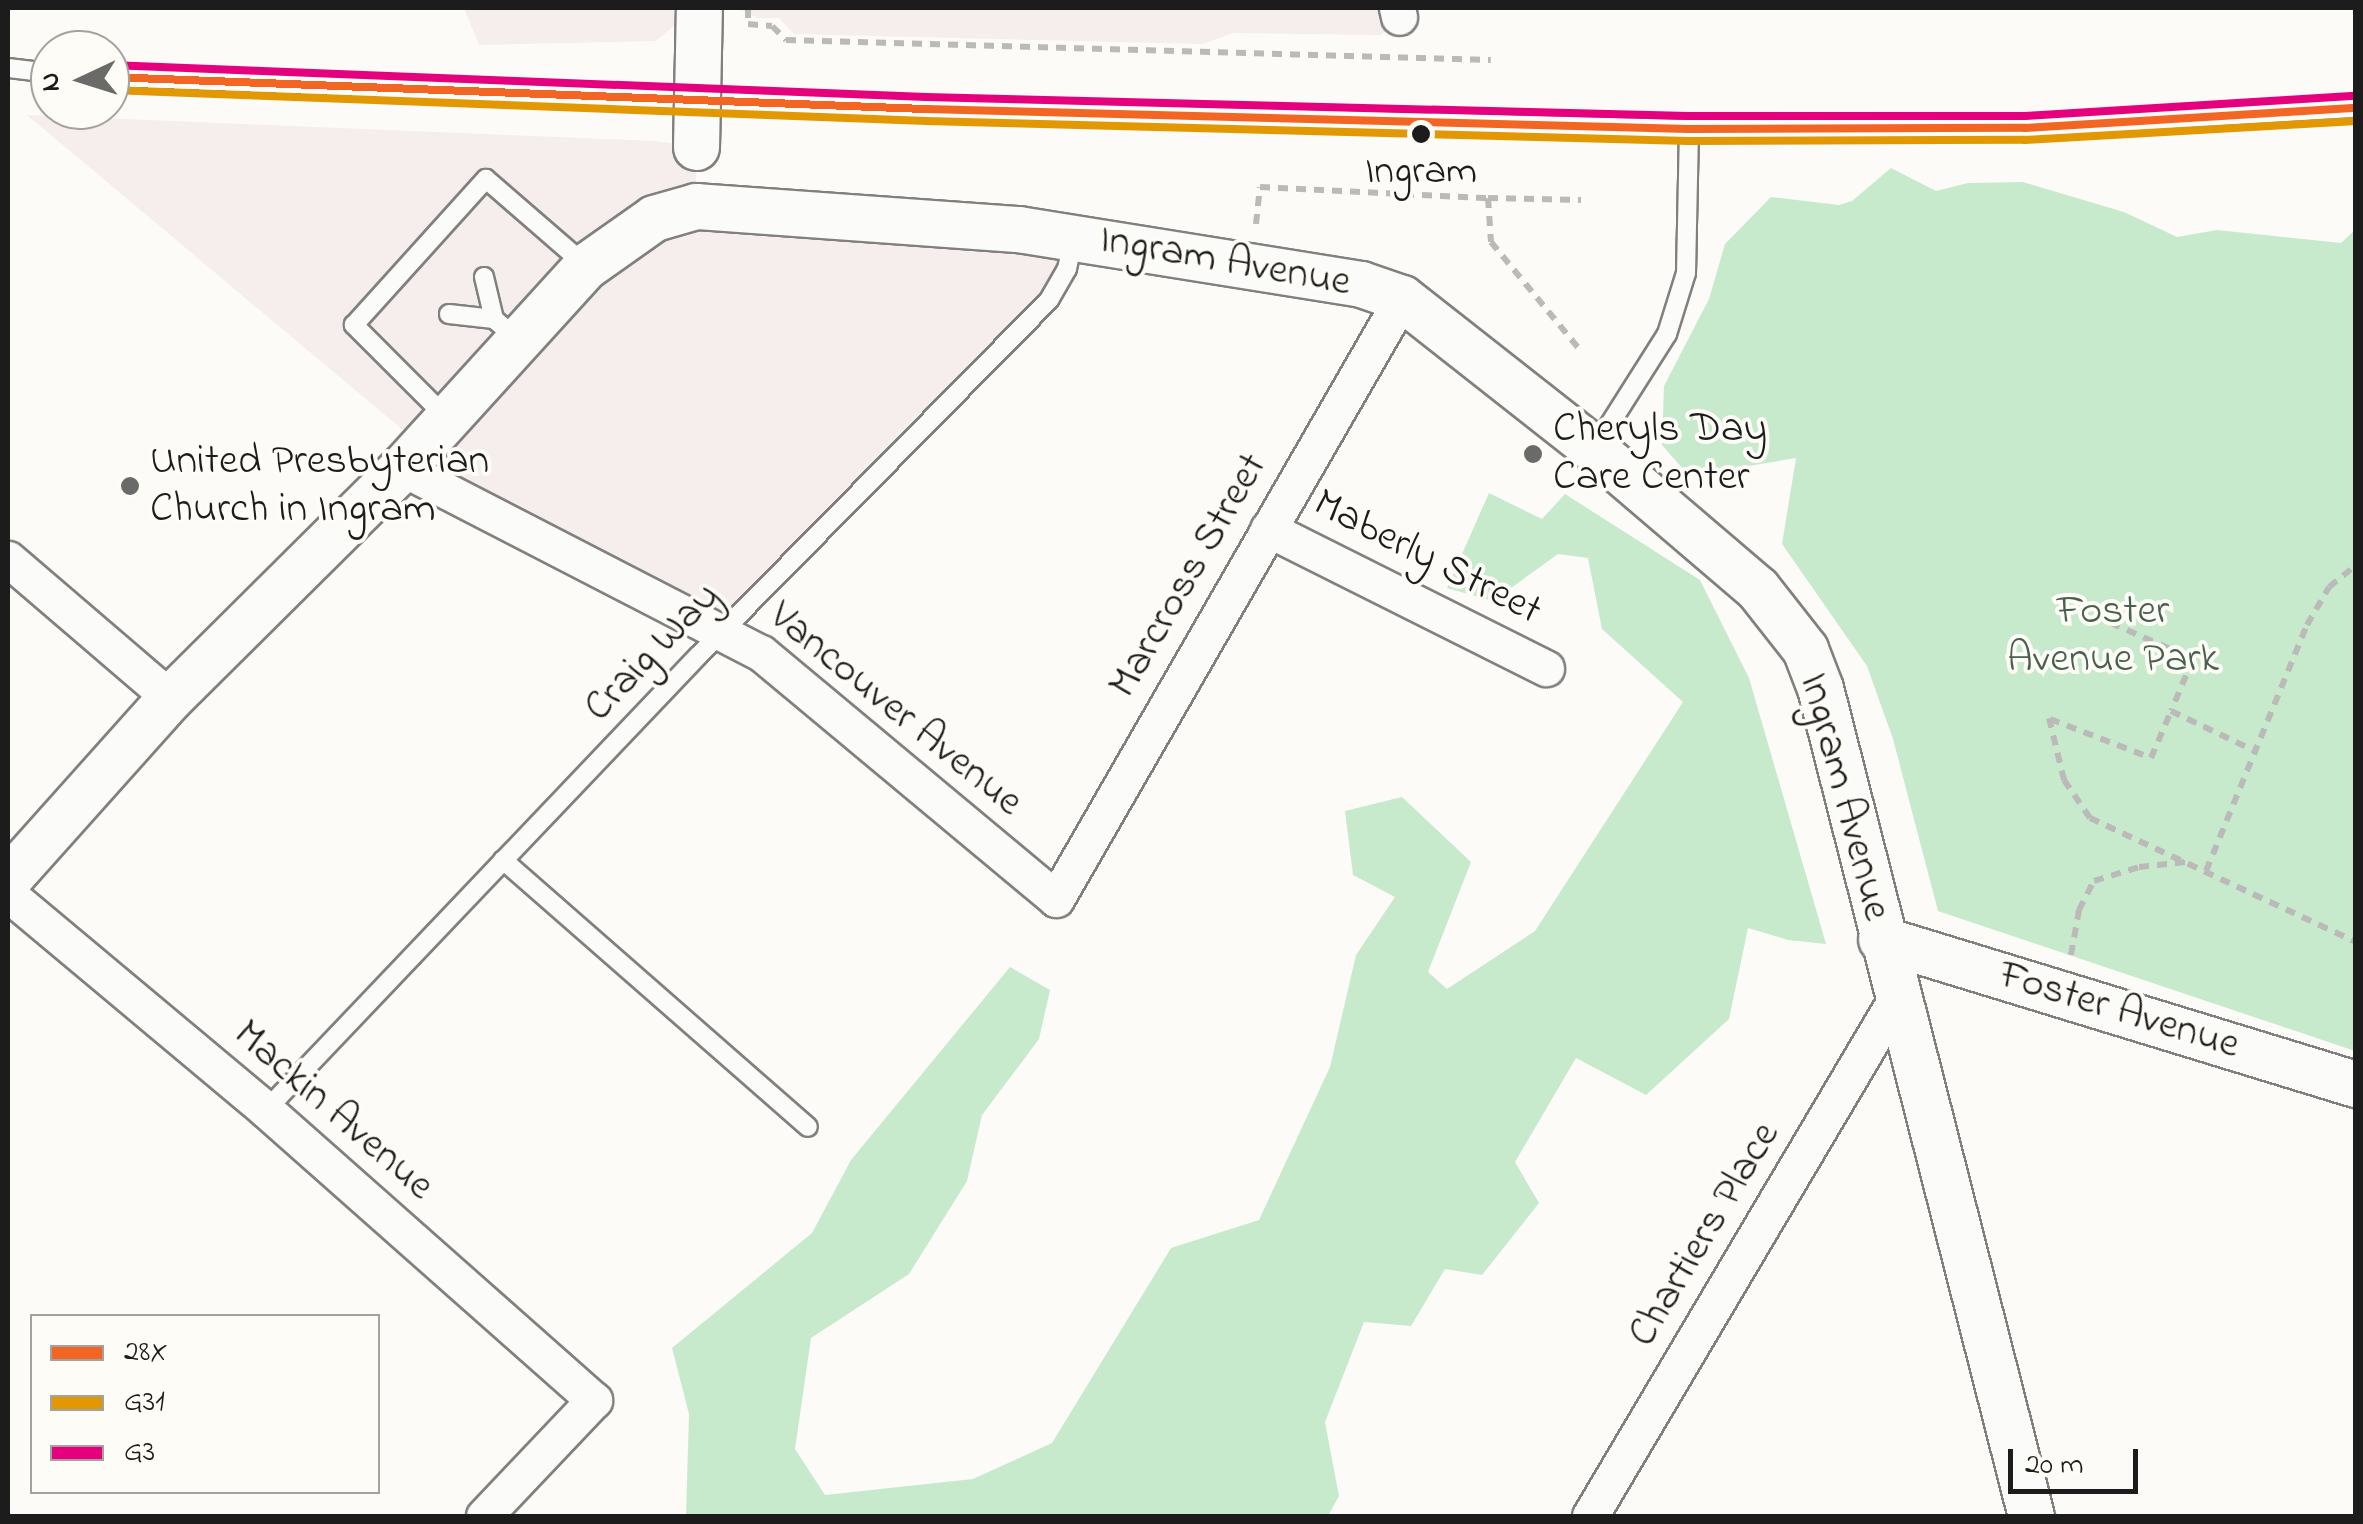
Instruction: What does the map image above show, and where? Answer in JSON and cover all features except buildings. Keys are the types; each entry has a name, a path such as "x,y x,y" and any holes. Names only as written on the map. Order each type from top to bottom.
{"street":[{"path":"8,879 170,698 447,419 505,328 654,218 696,206 699,8"},
{"name":"Ingram Avenue","path":"696,206 904,219 1074,236 1362,284 1402,298 1594,449 1758,588 1804,649 1820,688 1896,999 2032,1516"},
{"name":"Marcross Street","path":"1056,899 1402,298"},
{"name":"Vancouver Avenue","path":"402,468 761,653 1056,899"},
{"name":"Maberly Street","path":"1268,528 1546,668"},
{"path":"8,558 170,698"},
{"name":"Mackin Avenue","path":"8,894 266,1110 594,1400 484,1516"},
{"name":"Foster Avenue","path":"1881,939 2356,1084"},
{"name":"Chartiers Place","path":"1593,1515 1896,999"}],"lane":[{"path":"130,79 926,110 1689,129 2026,128 2356,108"},
{"path":"1594,449 1667,334 1686,274 1689,129"},
{"path":"447,419 354,324 445,237 486,179 586,266"},
{"name":"Craig Way","path":"266,1110 722,630 1048,300 1068,269 1074,236"},
{"path":"484,276 505,328"},
{"path":"448,314 505,328"},
{"path":"503,860 808,1127"}],"path":[{"path":"748,8 748,24 772,26 786,40 1492,60"},
{"path":"1256,230 1260,187 1581,200"},
{"path":"1488,198 1491,242 1580,350"},
{"path":"2206,871 2307,625 2329,588 2356,565"},
{"path":"2062,601 2193,659 2151,758 2049,718 2064,780 2090,818 2356,942"},
{"path":"2171,711 2254,751"},
{"path":"2053,991 2071,956 2079,910 2094,881 2139,866 2187,862"}],"shaded area":[{"path":"464,8 695,8 656,41 479,45"},
{"path":"737,8 1397,8 1399,17 1381,35 1233,33 1203,44 794,34 779,18 758,18"},
{"path":"130,119 655,141 696,147 696,206 1075,236 1067,269 722,631 402,468 422,446 45,130 130,130"}],"green space":[{"name":"Foster Avenue Park","path":"1891,168 1936,191 1968,183 2023,182 2124,212 2177,237 2217,230 2341,243 2355,230 2355,1051 1938,911 1893,739 1867,666 1782,544 1796,458 1689,476 1662,445 1664,386 1709,299 1725,244 1771,197 1839,205 1852,201"},
{"path":"1489,493 1542,519 1565,494 1700,580 1749,678 1826,944 1788,940 1748,928 1729,1019 1646,1095 1576,1058 1515,1162 1539,1203 1482,1275 1445,1269 1411,1326 1364,1322 1325,1422 1339,1496 1328,1516 686,1516 689,1414 672,1348 812,1233 851,1160 1010,967 1050,990 1039,1039 982,1115 967,1181 909,1274 811,1338 795,1449 825,1495 973,1479 1052,1443 1171,1248 1259,1220 1330,1067 1356,955 1395,897 1353,875 1345,811 1402,797 1471,862 1428,972 1447,989 1535,931 1683,702 1602,629 1588,558 1558,554 1493,601 1447,588"}],"transit line":[{"name":"G3","path":"130,66 926,97 1689,116 2025,116 2355,96"},
{"name":"28X","path":"130,78 926,109 1689,129 2025,128 2356,108"},
{"name":"G31","path":"130,91 926,121 1689,141 2025,140 2356,121"}],"place":[{"name":"Ingram","path":"1421,134"},
{"name":"Cheryls Day Care Center","path":"1533,454"},
{"name":"United Presbyterian Church in Ingram","path":"130,486"}]}
